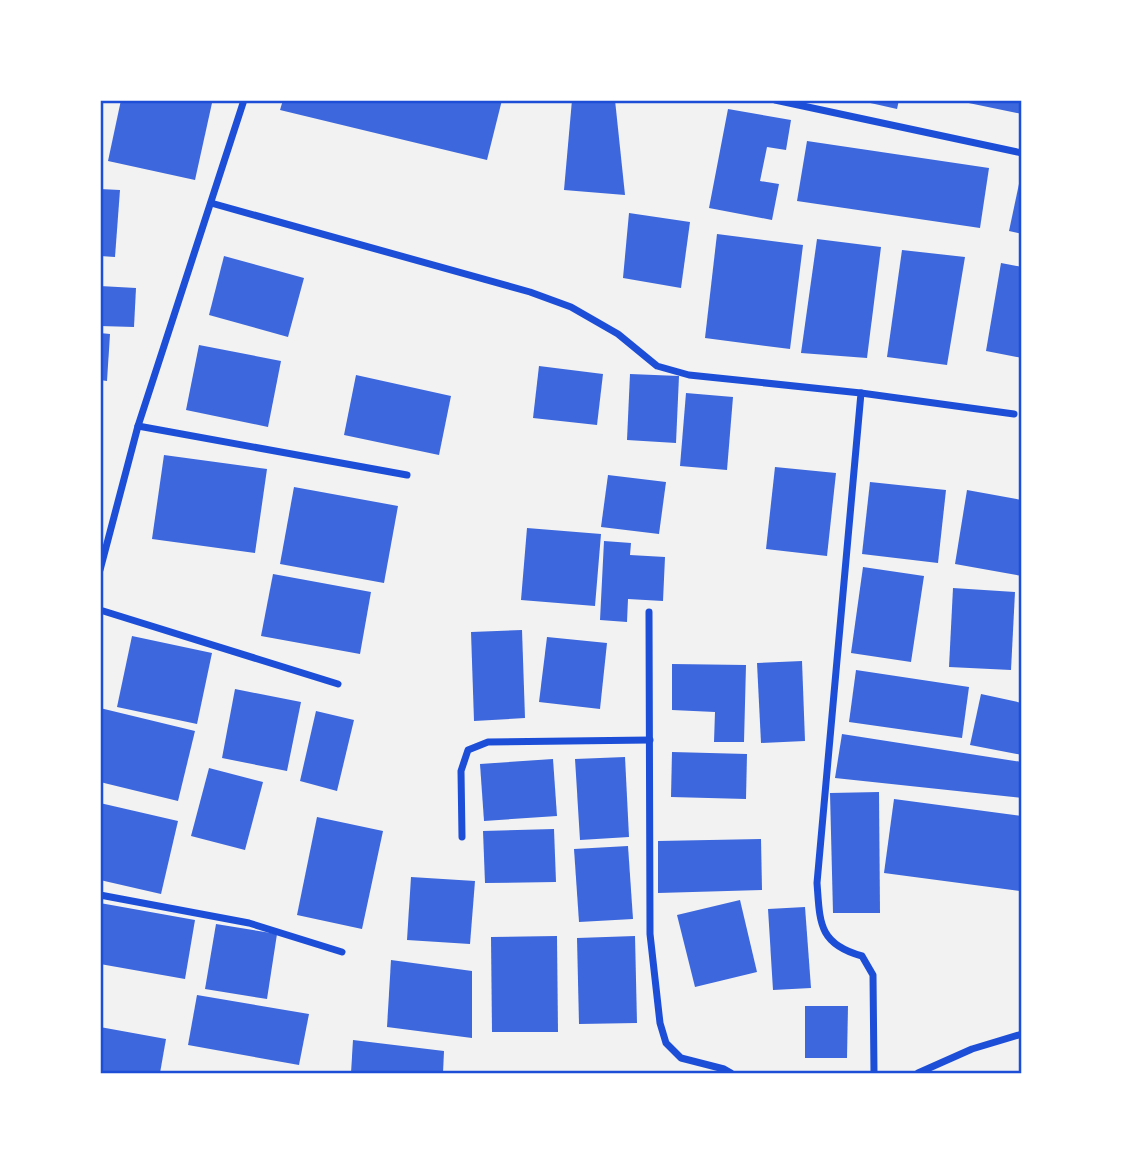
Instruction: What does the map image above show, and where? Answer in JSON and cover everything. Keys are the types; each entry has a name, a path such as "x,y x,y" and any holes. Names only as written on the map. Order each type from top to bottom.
{"street":[{"path":"100,570 138,426 244,100"},
{"path":"775,100 1022,153"},
{"path":"211,203 530,292 571,307 606,327 657,366 689,375 861,393 1014,414"},
{"path":"861,393 817,883 820,922 830,941 845,951 862,956 873,975 874,1073"},
{"path":"138,426 407,475"},
{"path":"100,610 338,684"},
{"path":"649,612 650,934 660,1023 666,1043 681,1058 732,1073"},
{"path":"462,837 461,771 468,750 488,742 650,740"},
{"path":"100,895 248,923 342,952"},
{"path":"918,1073 972,1049 1022,1034 1022,1027"}],"building":[{"path":"121,100 197,100 212,103 195,180 108,161"},
{"path":"283,100 502,100 487,160 280,110"},
{"path":"572,100 615,100 625,195 564,190"},
{"path":"857,100 899,100 897,109"},
{"path":"1022,100 1022,114 959,101"},
{"path":"728,109 791,120 786,150 767,147 760,181 779,184 772,220 709,208"},
{"path":"807,141 989,168 980,228 797,201"},
{"path":"1020,179 1022,180 1022,234 1009,231"},
{"path":"100,189 120,190 115,257 100,256"},
{"path":"629,213 690,222 681,288 623,278"},
{"path":"717,234 803,245 790,349 705,338"},
{"path":"817,239 881,247 867,358 801,353"},
{"path":"902,250 965,257 947,365 887,357"},
{"path":"224,256 304,278 288,337 209,315"},
{"path":"1001,263 1022,267 1022,358 986,351"},
{"path":"100,286 136,288 134,327 100,326"},
{"path":"100,333 110,334 107,381 100,380"},
{"path":"199,345 281,361 268,427 186,410"},
{"path":"539,366 603,374 597,425 533,418"},
{"path":"630,374 679,376 676,443 627,440"},
{"path":"356,375 451,396 439,455 344,435"},
{"path":"686,393 733,397 727,470 680,466"},
{"path":"164,455 267,469 255,553 152,539"},
{"path":"775,467 836,473 827,556 766,549"},
{"path":"608,475 666,482 659,534 601,527"},
{"path":"870,482 946,490 938,563 862,554"},
{"path":"294,487 398,506 384,583 280,564"},
{"path":"967,490 1022,500 1022,576 955,564"},
{"path":"527,528 601,534 595,606 521,600"},
{"path":"604,541 631,543 630,555 665,557 663,601 628,599 627,622 600,620"},
{"path":"863,567 924,576 911,662 851,653"},
{"path":"273,574 371,592 360,654 261,636"},
{"path":"953,588 1015,592 1011,670 949,667"},
{"path":"522,630 525,718 474,721 471,632"},
{"path":"132,636 212,653 197,724 117,707"},
{"path":"547,637 607,643 600,709 539,702"},
{"path":"802,661 805,741 761,743 757,663"},
{"path":"672,664 746,665 744,742 714,742 715,712 672,710"},
{"path":"856,670 969,687 962,738 849,722"},
{"path":"235,689 301,702 287,771 222,758"},
{"path":"981,694 1022,703 1022,755 970,745"},
{"path":"100,708 195,731 178,801 100,782"},
{"path":"316,711 354,720 337,791 300,781"},
{"path":"842,734 1022,762 1022,798 835,778"},
{"path":"672,752 747,754 746,799 671,797"},
{"path":"625,757 629,837 580,840 575,759"},
{"path":"553,759 557,816 484,821 480,764"},
{"path":"209,768 263,782 245,850 191,836"},
{"path":"879,792 880,913 833,913 830,793"},
{"path":"894,799 1022,816 1020,891 884,873"},
{"path":"100,803 178,821 161,894 100,880"},
{"path":"317,817 383,831 362,929 297,915"},
{"path":"554,829 556,882 485,883 483,831"},
{"path":"761,839 762,890 658,893 658,841"},
{"path":"628,846 633,919 579,922 574,849"},
{"path":"411,877 475,881 470,944 407,940"},
{"path":"740,900 757,972 695,987 677,915"},
{"path":"100,903 195,920 185,979 100,964"},
{"path":"805,907 811,988 773,990 768,909"},
{"path":"216,924 277,934 267,999 205,989"},
{"path":"557,936 558,1032 492,1032 491,937"},
{"path":"635,936 637,1023 579,1024 577,938"},
{"path":"391,960 472,971 472,1038 387,1027"},
{"path":"197,995 309,1014 299,1065 188,1045"},
{"path":"805,1006 848,1006 847,1058 805,1058"},
{"path":"100,1027 166,1039 160,1073 100,1073"},
{"path":"353,1040 444,1051 443,1073 351,1073"}]}
